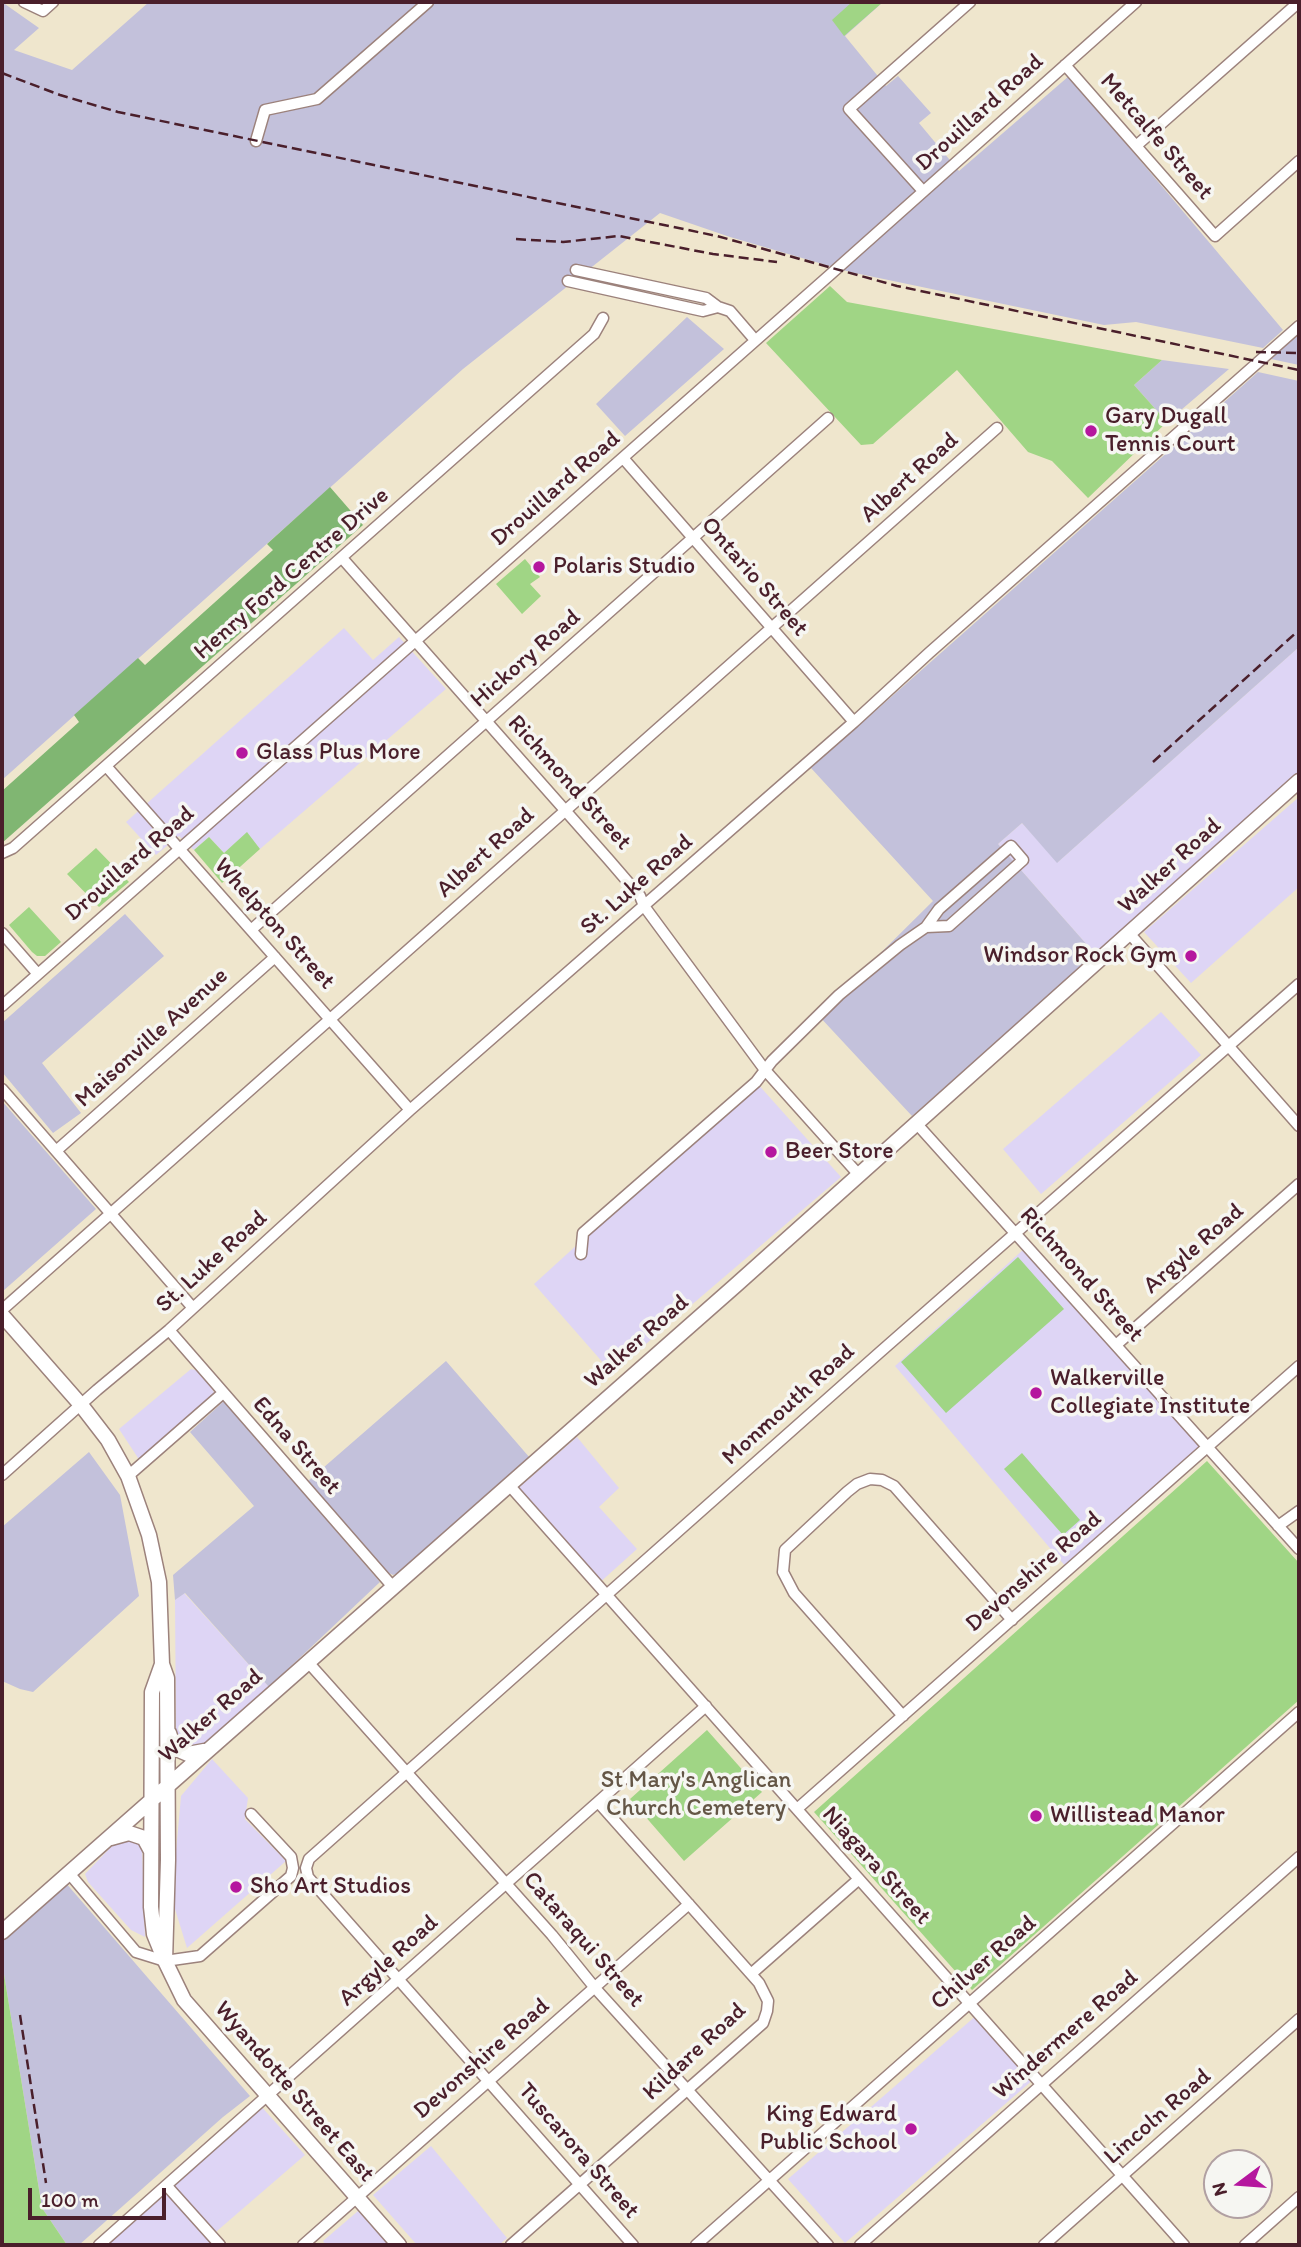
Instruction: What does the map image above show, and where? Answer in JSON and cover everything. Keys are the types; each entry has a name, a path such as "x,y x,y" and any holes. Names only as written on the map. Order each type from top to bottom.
{"main road":[{"name":"Walker Road","path":"2,1933 859,1175 1299,781"},
{"name":"Wyandotte Street East","path":"2,1312 108,1440 128,1476 149,1535 159,1582 162,1664 167,1678 165,1961"},
{"name":"Wyandotte Street East","path":"162,1664 152,1692 151,1853 154,1934 165,1961 184,2000 399,2245"},
{"path":"168,1729 174,1748 188,1754 205,1751"},
{"path":"106,1839 129,1833 144,1838 151,1853"}],"street":[{"path":"24,2 43,10 53,2"},
{"path":"256,141 265,110 317,99 428,2"},
{"path":"923,191 849,109 970,2"},
{"name":"Drouillard Road","path":"2,1006 1136,2"},
{"path":"1136,146 1299,2"},
{"name":"Metcalfe Street","path":"1065,65 1214,236 1299,162"},
{"path":"576,270 706,298 718,307 730,311 755,340"},
{"path":"568,281 703,311 718,307"},
{"name":"Henry Ford Centre Drive","path":"2,853 13,848 594,334 603,318"},
{"name":"St. Luke Road","path":"2,1475 169,1330 410,1110 854,722 1299,326"},
{"name":"Hickory Road","path":"251,930 828,418"},
{"name":"Albert Road","path":"2,1312 109,1214 997,428"},
{"name":"Ontario Street","path":"623,458 854,722"},
{"name":"Richmond Street","path":"342,558 617,869 765,1070 859,1175"},
{"name":"Whelpton Street","path":"106,766 410,1110"},
{"path":"581,1254 583,1233 756,1082 839,995 926,927 940,909 1011,846 1023,860 949,926 926,927"},
{"path":"2,933 37,973"},
{"path":"1129,933 1299,1126"},
{"name":"Maisonville Avenue","path":"56,1151 275,957"},
{"name":"Monmouth Road","path":"309,1859 1299,984"},
{"path":"2,1089 193,1308"},
{"name":"Richmond Street","path":"916,1123 1299,1549"},
{"name":"Argyle Road","path":"1116,1345 1299,1184"},
{"name":"Edna Street","path":"169,1330 393,1587"},
{"name":"Devonshire Road","path":"797,1809 1299,1366"},
{"path":"128,1476 223,1393"},
{"path":"903,1716 794,1593 783,1572 785,1550 847,1492 870,1479 882,1480 894,1486 1012,1620"},
{"name":"Niagara Street","path":"509,1485 1184,2245"},
{"path":"1278,1526 1299,1511"},
{"name":"Cataraqui Street","path":"307,1661 595,1988 828,2245"},
{"name":"Argyle Road","path":"99,2245 706,1706"},
{"name":"Chilver Road","path":"696,2245 1299,1712"},
{"path":"598,1802 751,1974"},
{"path":"68,1872 136,1952 165,1961 200,1956 291,1876 291,1857 251,1814"},
{"name":"Windermere Road","path":"860,2245 1299,1857"},
{"name":"Tuscarora Street","path":"309,1859 306,1868 308,1877 633,2245"},
{"name":"Kildare Road","path":"511,2245 763,2023 768,2001 751,1974 859,1879"},
{"name":"Devonshire Road","path":"303,2245 689,1904"},
{"name":"Lincoln Road","path":"1044,2245 1299,2019"},
{"path":"167,2186 220,2245"},
{"path":"1245,2245 1299,2197"}],"shaded area":[{"path":"2,2 39,28 14,50 72,70 149,2 883,2 845,36 886,86 898,76 931,113 919,123 959,171 1069,76 1283,330 1263,348 1136,322 1104,325 850,272 730,237 660,213 463,369 2,780"},
{"path":"687,317 724,349 625,436 596,404"},
{"path":"1299,334 1299,365 1271,359"},
{"path":"1162,360 1229,369 1167,422 1134,385"},
{"path":"1258,372 1299,381 1299,647 1057,863 1022,823 998,844 1096,955 912,1116 818,1015 933,901 811,768"},
{"path":"344,628 373,660 399,637 446,689 260,849 247,833 224,853 209,837 194,850 179,836 156,855 126,822"},
{"path":"1299,647 1299,774 1096,955 998,844 1022,823 1058,862"},
{"path":"1299,797 1299,887 1191,983 1144,932"},
{"path":"125,914 164,956 42,1063 81,1113 53,1133 2,1072 2,1023"},
{"path":"1161,1012 1201,1055 1041,1194 1003,1149"},
{"path":"756,1082 841,1177 612,1373 534,1284"},
{"path":"2,1101 96,1209 3,1291 2,1289"},
{"name":"Walkerville Collegiate Institute","path":"1025,1248 1201,1447 1066,1567 895,1366"},
{"path":"446,1361 530,1458 393,1575 387,1572 308,1481"},
{"path":"191,1369 199,1371 217,1398 142,1464 119,1429"},
{"path":"224,1401 380,1582 269,1687 185,1593 175,1600 173,1575 254,1506 190,1432"},
{"path":"577,1437 619,1488 599,1507 637,1549 597,1585 515,1491"},
{"path":"89,1452 120,1495 139,1596 33,1692 20,1689 2,1681 2,1527"},
{"path":"184,1593 269,1687 200,1747 191,1750 179,1743 176,1736 175,1600"},
{"path":"212,1759 248,1798 245,1819 286,1861 187,1948 175,1909 175,1863 181,1796"},
{"path":"128,1837 142,1846 145,1937 131,1930 88,1882 85,1874 111,1847"},
{"path":"65,1882 250,2096 79,2245 67,2245 42,2208 2,1962 2,1939"},
{"name":"King Edward Public School","path":"978,2014 1034,2079 845,2243 788,2179"},
{"path":"259,2104 305,2155 210,2237 216,2245 99,2245"},
{"path":"431,2146 507,2238 499,2245 417,2245 373,2195"},
{"path":"358,2211 389,2245 326,2245 323,2241"}],"green space":[{"path":"852,2 883,2 844,36 832,20"},
{"path":"830,286 847,302 1162,360 1134,385 1167,422 1088,498 1052,461 1028,452 957,370 873,444 861,445 766,343"},
{"path":"330,487 363,525 2,843 2,791 79,722 74,715 138,658 145,665 273,550 267,544"},
{"path":"525,559 540,577 530,584 541,596 522,614 496,584"},
{"path":"247,832 260,849 222,883 194,850 209,837 224,853"},
{"path":"96,848 129,882 99,907 67,874"},
{"path":"29,907 61,942 45,956 37,956 32,952 9,925"},
{"path":"1018,1257 1064,1309 946,1413 901,1362"},
{"path":"1022,1453 1080,1520 1063,1535 1004,1469"},
{"path":"1207,1461 1299,1563 1299,1700 972,1990 814,1812"},
{"name":"St Mary's Anglican Church Cemetery","path":"707,1730 762,1792 684,1861 630,1799"},
{"path":"2,1962 42,2208 67,2245 3,2245"}],"railway":[{"path":"2,73 60,95 118,112 717,236 897,286 1299,370"},
{"path":"516,239 563,242 619,236 713,254 777,262"},
{"path":"1256,352 1299,353"},
{"path":"1153,762 1299,630"},
{"path":"20,2015 46,2183"}],"place":[{"name":"Gary Dugall Tennis Court","path":"1091,431"},
{"name":"Polaris Studio","path":"539,567"},
{"name":"Glass Plus More","path":"242,753"},
{"name":"Windsor Rock Gym","path":"1191,956"},
{"name":"Beer Store","path":"771,1152"},
{"name":"Walkerville Collegiate Institute","path":"1036,1393"},
{"name":"Willistead Manor","path":"1036,1816"},
{"name":"Sho Art Studios","path":"236,1887"},
{"name":"King Edward Public School","path":"911,2129"}]}
